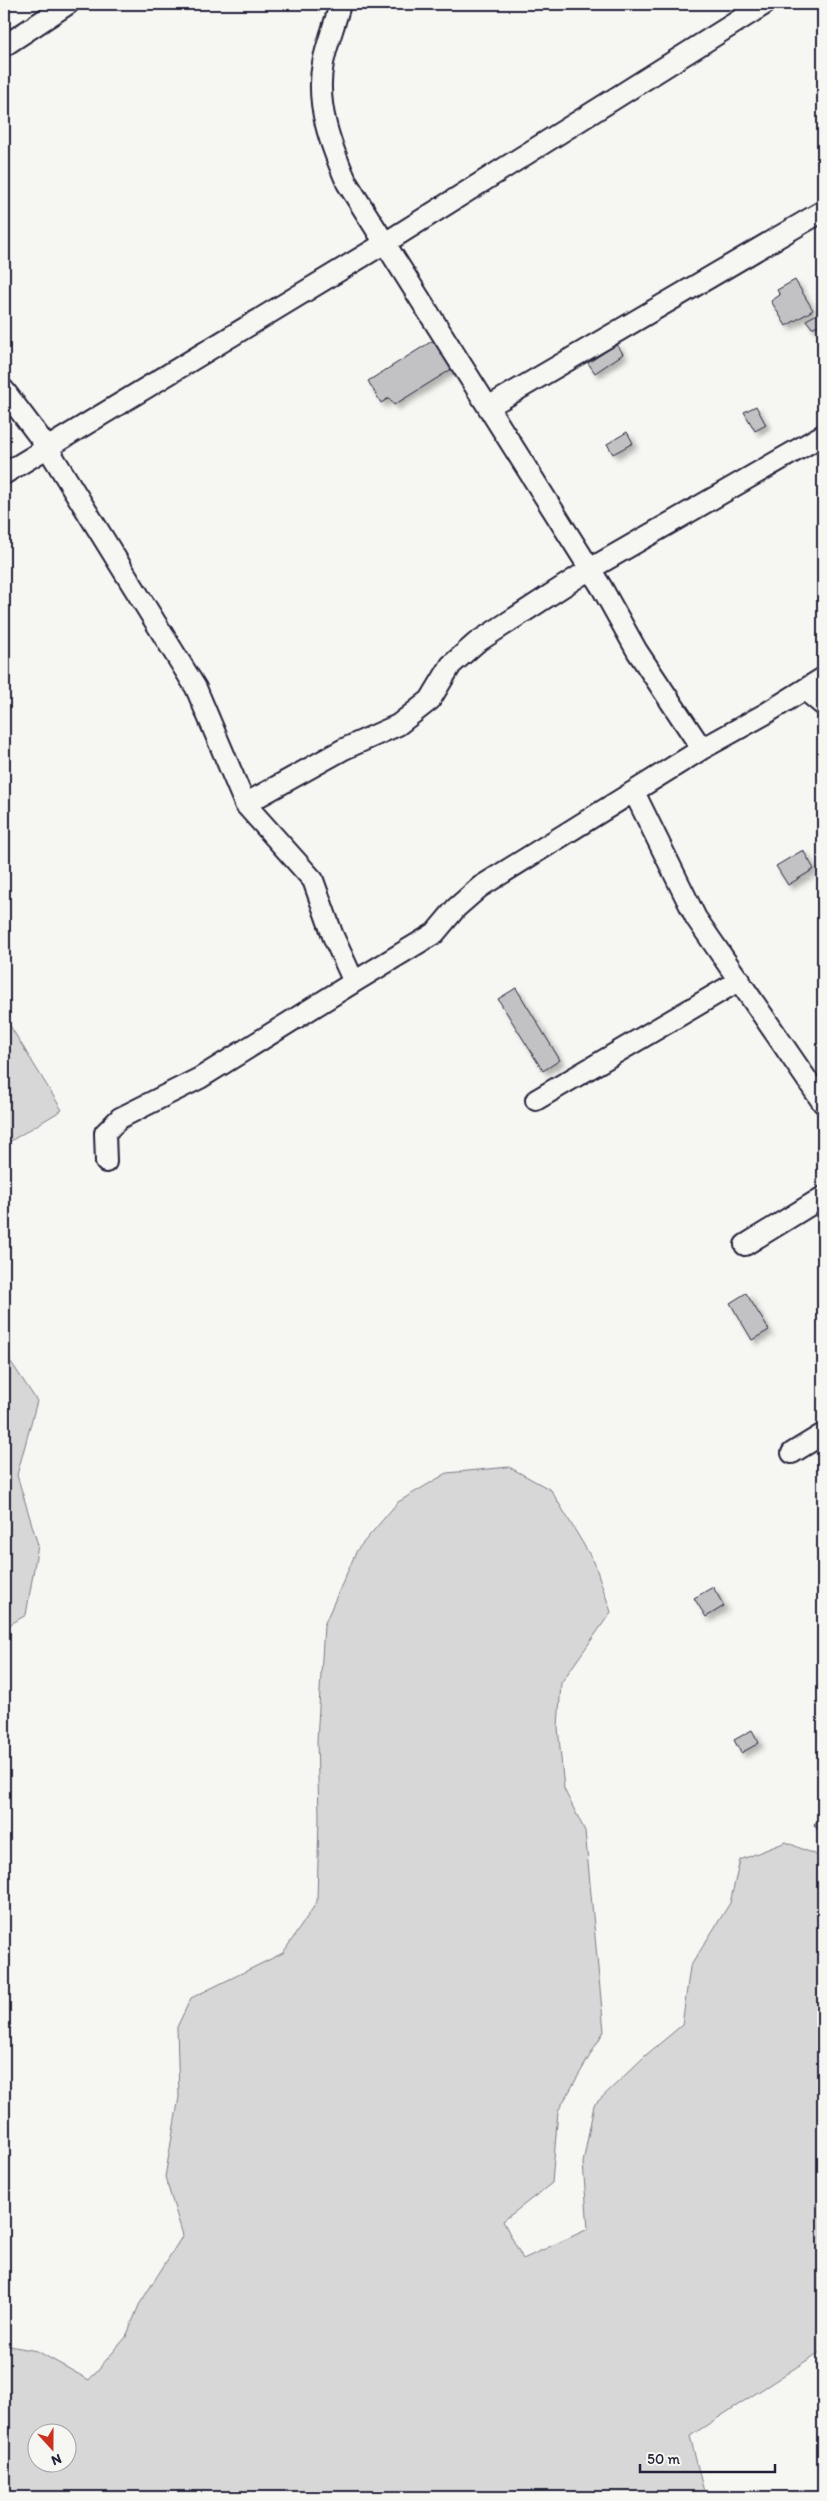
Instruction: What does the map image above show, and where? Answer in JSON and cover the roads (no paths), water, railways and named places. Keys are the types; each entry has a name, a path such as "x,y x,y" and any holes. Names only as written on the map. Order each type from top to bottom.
{"street":[{"path":"4,46 68,4"},
{"path":"340,4 322,64 322,102 329,142 347,183 590,569 637,651 702,748"},
{"path":"4,474 385,243 765,4"},
{"path":"488,407 823,210"},
{"path":"4,390 47,447 196,688 245,804 313,880 333,936 354,982"},
{"path":"245,804 344,750 398,725 430,700 451,665 476,643 590,569 823,435"},
{"path":"106,1162 105,1133 120,1118 200,1078 435,933 456,908 480,887 702,748 823,678"},
{"path":"805,690 823,705"},
{"path":"634,792 696,918 823,1103"},
{"path":"536,1100 740,980"},
{"path":"745,1245 823,1197"},
{"path":"792,1453 823,1434"}]}
